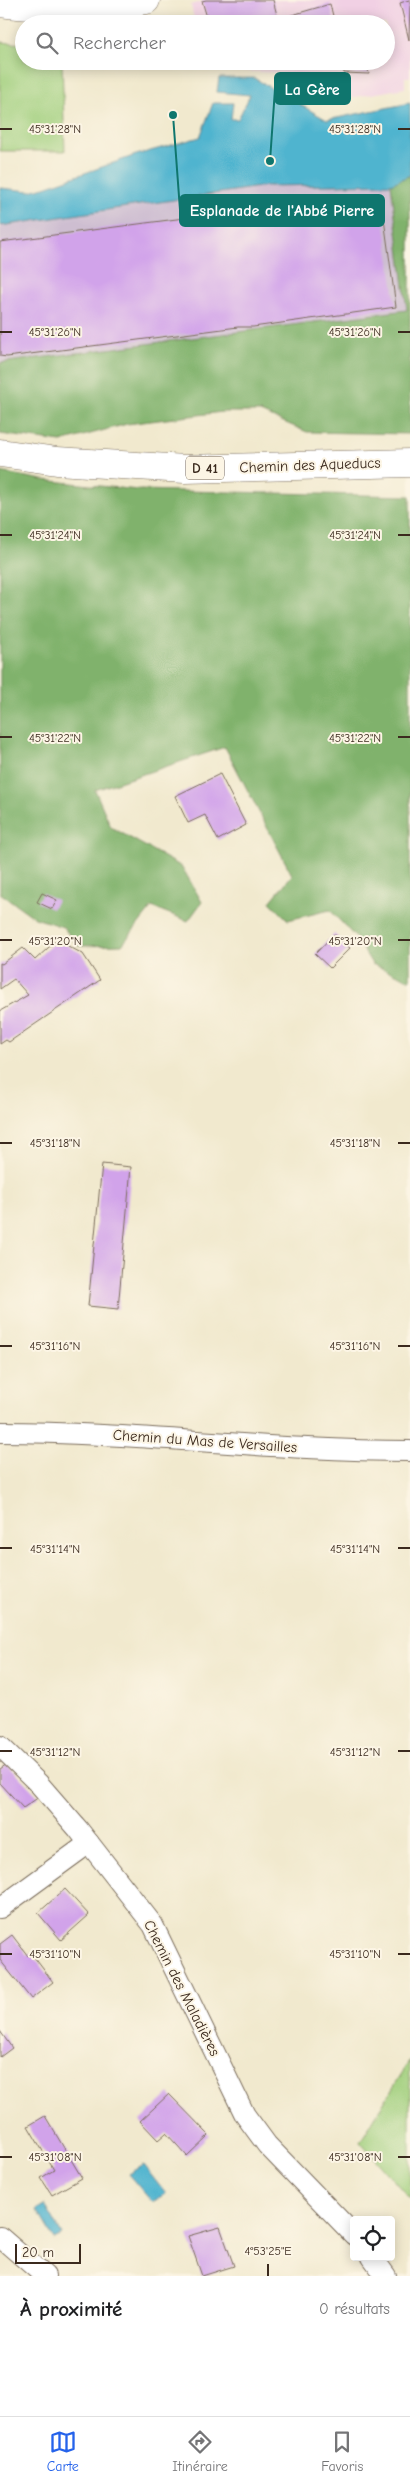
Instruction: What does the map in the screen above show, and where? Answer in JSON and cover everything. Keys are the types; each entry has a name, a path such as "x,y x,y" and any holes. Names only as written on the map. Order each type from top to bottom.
{"main road":[{"path":"0,2 79,10 111,7 146,0"},
{"name":"Chemin des Aqueducs","path":"0,453 57,461 184,469 410,463"}],"street":[{"name":"Chemin du Mas de Versailles","path":"0,1432 72,1432 292,1446 410,1451"},
{"name":"Chemin des Maladières","path":"0,1746 39,1784 89,1842 154,1925 245,2115 267,2145 350,2231"},
{"path":"0,1908 89,1842"},
{"path":"0,2237 46,2276"},
{"path":"375,2261 386,2276"}],"shaded area":[{"path":"208,0 410,0 410,77 405,77 405,88 338,100 277,73 224,70 395,70 395,15 193,15 191,5"},
{"path":"391,184 407,310 0,363 0,226 266,186"}],"green space":[{"path":"0,42 15,43 15,70 62,70 65,151 0,151"},
{"path":"410,175 410,434 307,432 260,412 222,412 127,424 61,442 0,434 0,363 407,310 391,184"},
{"path":"0,472 43,480 138,490 410,496 410,980 372,964 356,938 330,910 288,920 270,902 292,875 225,747 95,790 111,827 182,867 202,902 188,921 152,907 122,945 78,946 63,927 35,918 0,893"},
{"path":"410,2060 410,2199 360,2142"}],"water":[{"path":"219,78 254,78 327,120 410,103 410,175 391,184 266,186 0,226 0,188 30,191 136,155 200,137 213,103 233,103 231,119 238,119 250,95 217,92"},
{"path":"143,2165 166,2194 152,2202 128,2174"},
{"path":"45,2205 62,2235 54,2239 37,2210"}],"building":[{"path":"273,0 277,15 206,15 202,1"},
{"path":"410,0 409,40 400,3"},
{"path":"330,4 333,15 292,15"},
{"path":"344,70 368,70 369,74 344,73"},
{"path":"314,195 317,213 382,204 396,307 253,327 238,327 7,357 0,356 0,242 261,208 263,220 267,220 265,202"},
{"path":"220,774 246,825 218,840 205,815 188,823 175,796"},
{"path":"42,893 57,900 52,909 37,902"},
{"path":"334,934 350,948 330,968 315,954"},
{"path":"61,936 68,946 83,954 100,980 9,1042 6,1040 0,1044 0,1011 28,995 14,979 0,989 0,963 2,964 23,948 35,960"},
{"path":"102,1164 131,1167 118,1309 88,1306"},
{"path":"7,1764 39,1797 23,1808 0,1783 0,1769"},
{"path":"65,1889 89,1915 61,1940 38,1913"},
{"path":"12,1935 28,1956 31,1953 53,1982 31,1999 0,1960 0,1944"},
{"path":"0,2031 12,2048 0,2057"},
{"path":"169,2094 209,2135 187,2156 166,2133 158,2140 140,2121"},
{"path":"45,2116 82,2178 52,2195 41,2178 54,2170 28,2126"},
{"path":"220,2227 234,2266 202,2276 188,2236"}],"place":[{"name":"Esplanade de l'Abbé Pierre","path":"173,115"},
{"name":"La Gère","path":"270,161"}]}
